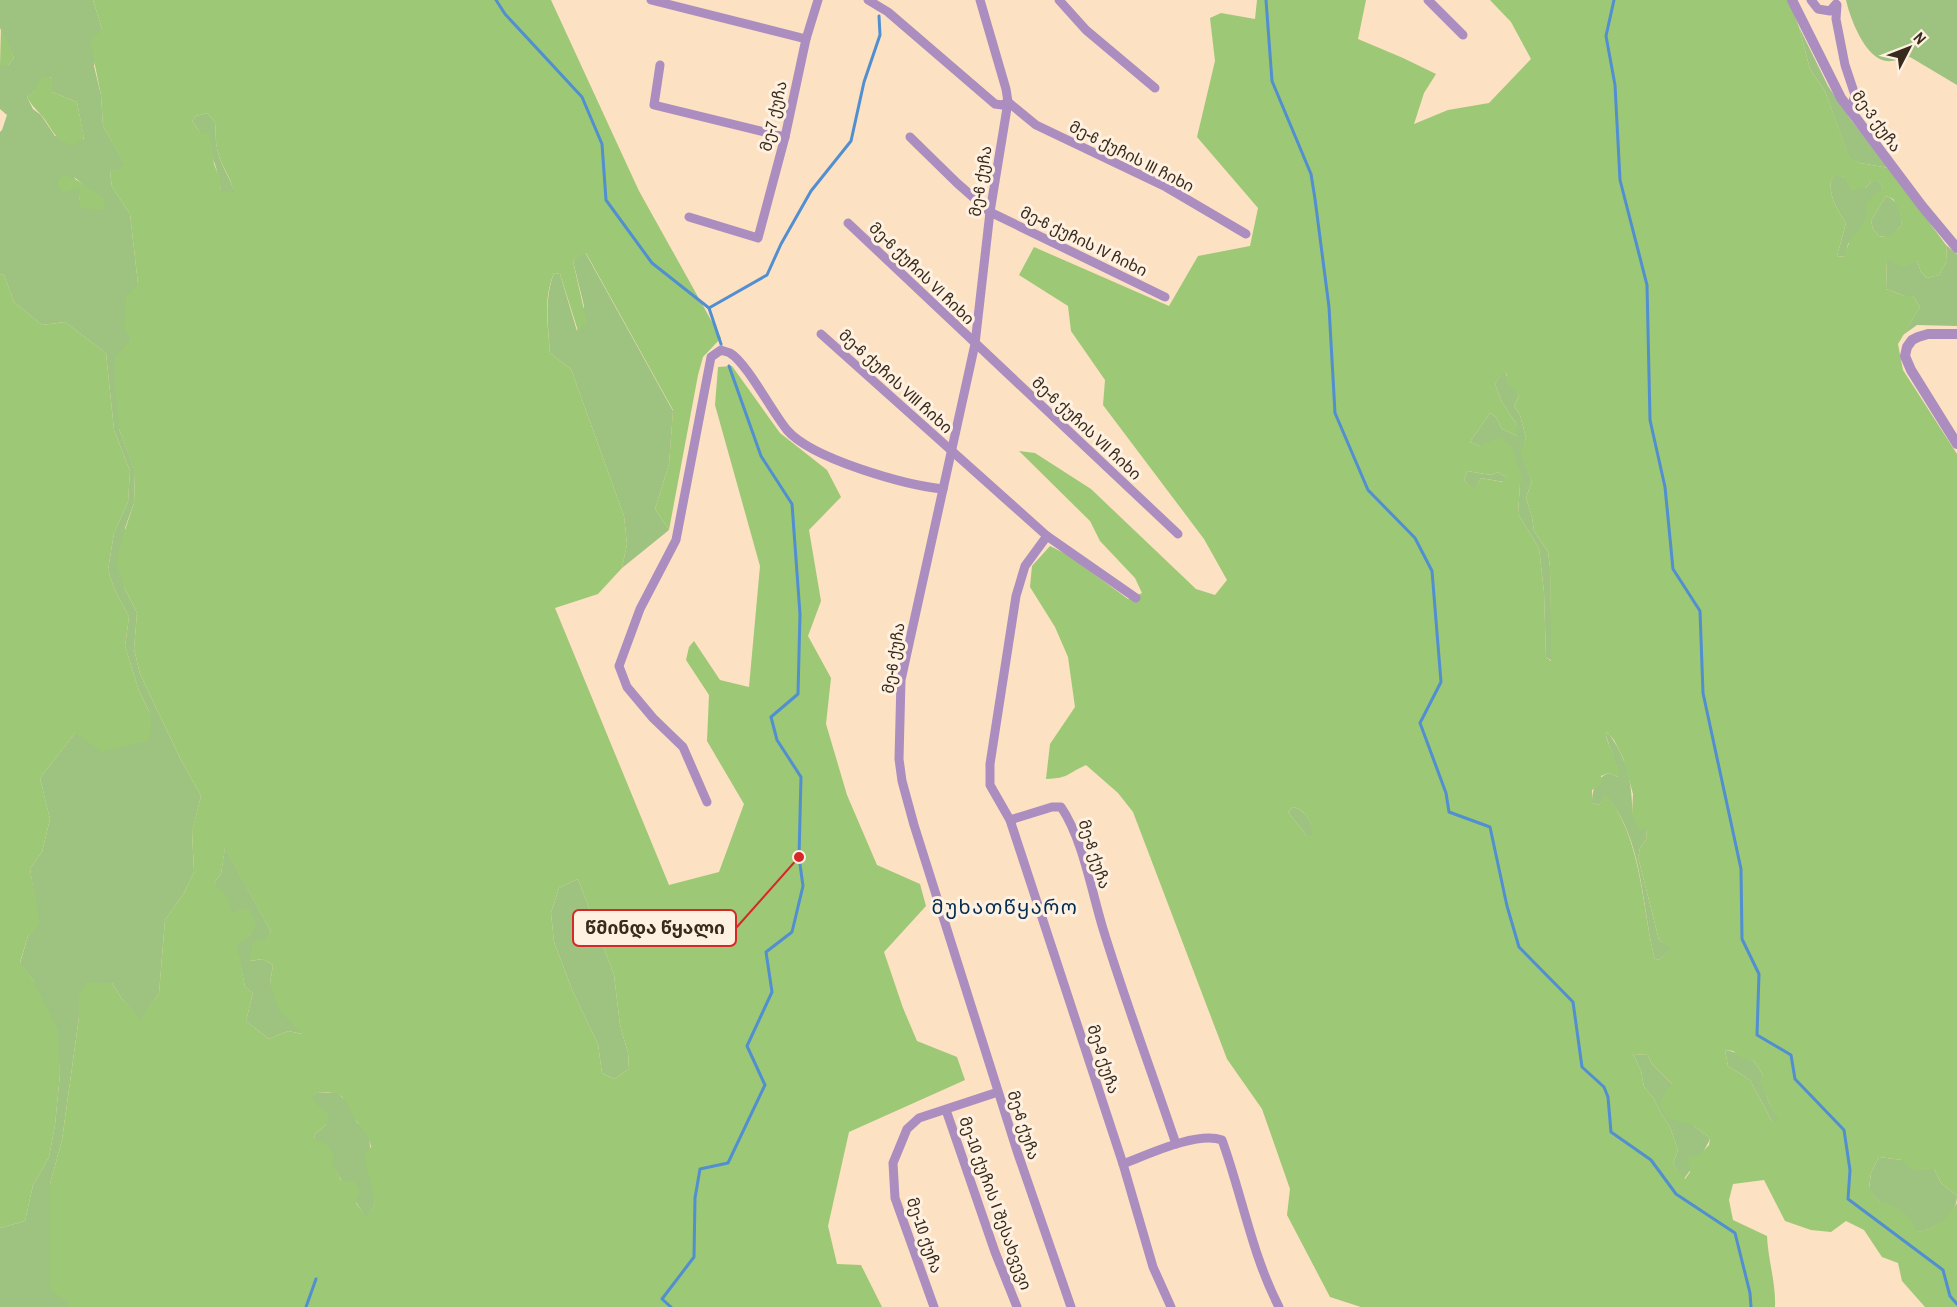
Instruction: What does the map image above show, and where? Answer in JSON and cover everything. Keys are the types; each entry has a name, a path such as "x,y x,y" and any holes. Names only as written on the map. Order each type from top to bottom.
{"street":[{"path":"651,0 806,39"},
{"name":"მე-7 ქუჩა","path":"689,217 758,238 806,39 818,0"},
{"path":"868,0 888,12 994,104 1002,105 1008,102"},
{"name":"მე-6 ქუჩა","path":"980,0 1008,102 990,212 975,344 901,680 899,759 902,781 914,825 998,1092 1071,1307"},
{"path":"1059,0 1086,30 1155,88"},
{"path":"1428,0 1463,35"},
{"name":"მე-3 ქუჩა","path":"1792,0 1827,72 1850,111 1957,248"},
{"path":"1811,0 1818,9 1830,11 1836,2"},
{"path":"1836,2 1836,19 1845,65 1855,95 1850,111"},
{"path":"660,65 654,105 784,137"},
{"name":"მე-6 ქუჩის III ჩიხი","path":"1008,102 1036,125 1166,187 1246,234"},
{"name":"მე-6 ქუჩის IV ჩიხი","path":"910,137 990,212 1165,297"},
{"name":"მე-6 ქუჩის VI ჩიხი","path":"848,223 975,344"},
{"name":"მე-6 ქუჩის VIII ჩიხი","path":"821,334 952,450"},
{"path":"1957,334 1928,334 1918,337 1912,340 1907,347 1905,356 1911,370 1957,444"},
{"name":"მე-6 ქუჩის VII ჩიხი","path":"975,344 1178,534"},
{"path":"707,802 683,747 653,718 627,687 619,666 640,609 675,540 711,357 721,350 730,353 742,366 788,431 810,447 866,470 922,487 944,489"},
{"path":"952,450 1047,536 1137,598"},
{"path":"1010,820 990,785 990,764 1016,596 1025,566 1047,536"},
{"name":"მე-8 ქუჩა","path":"1010,820 1052,807 1061,807 1067,815 1130,1012 1176,1144"},
{"name":"მე-9 ქუჩა","path":"1010,820 1123,1164 1153,1267 1171,1307"},
{"name":"მე-10 ქუჩა","path":"934,1307 895,1198 893,1163 907,1129 919,1118 998,1092"},
{"name":"მე-10 ქუჩის I შესახვევი","path":"946,1110 995,1252 1017,1307"},
{"path":"1123,1164 1176,1144 1214,1137 1222,1140 1269,1288 1279,1307"}],"green space":[{"path":"0,0 93,0 102,29 94,66 101,95 103,126 126,166 110,172 112,187 130,214 138,284 119,429 135,471 134,503 125,528 124,587 137,613 134,649 140,674 201,796 192,832 194,872 184,893 165,920 159,993 141,1020 122,999 112,983 79,995 79,1017 62,1140 50,1184 70,1307 0,1307 0,1228 25,1221 33,1185 49,1157 60,1074 58,1053 33,980 20,963 28,936 39,924 30,869 42,852 50,819 40,778 75,733 150,713 139,691 125,646 129,617 114,588 108,570 114,533 128,502 130,471 114,430 106,353 65,322 42,325 14,302 4,275 0,274 0,132 7,115 0,109 0,65 8,65 14,58 0,28","holes":["51,77 52,92 77,102 84,139 55,136 41,115 33,109 27,97","74,177 89,189 104,198 79,201 81,188"]},
{"path":"93,0 551,0 639,191 721,338 703,357 698,375 669,530 655,509 669,464 673,410 586,253 573,261 587,323 578,331 560,274 554,273 547,303 550,353 571,369 624,516 627,544 622,568 598,594 555,608 669,885 719,872 744,804 707,741 709,695 686,660 689,647 694,641 720,680 749,687 760,566 715,405 718,367 732,366 780,433 827,470 841,497 809,530 821,601 808,636 831,678 826,724 847,795 877,865 920,884 926,906 884,952 903,1008 917,1041 957,1057 965,1080 849,1132 828,1226 837,1264 861,1265 882,1307 70,1307 68,1302 50,1290 50,1184 62,1140 79,1017 79,995 86,982 112,983 122,999 141,1019 159,993 165,920 184,893 194,872 192,831 201,796 140,674 134,649 137,613 124,587 117,565 119,548 134,503 135,472 119,429 115,357 131,339 124,330 126,297 138,284 130,214 112,187 110,172 125,165 103,126 101,95 90,41 102,29","holes":["207,113 215,122 217,149 233,192 221,192 210,133 200,132 192,121 196,116","225,848 271,932 265,939 253,942 249,961 263,959 273,965 270,983 278,1009 302,1034 288,1031 269,1039 246,1021 253,993 245,987 237,945 250,935 257,925 249,909 239,909 233,914 228,897 214,883 221,874","578,879 614,975 620,1025 628,1053 629,1069 614,1079 602,1073 598,1044 573,992 554,942 551,913 559,888","316,1092 340,1095 369,1139 371,1147 364,1155 375,1204 367,1218 356,1203 360,1191 354,1181 341,1180 332,1164 334,1156 328,1145 315,1139 314,1135 327,1124 329,1115 312,1099"]},
{"path":"1257,0 1366,0 1358,39 1436,74 1424,93 1414,124 1448,110 1489,103 1531,59 1511,22 1490,0 1789,0 1810,69 1825,91 1849,156 1860,163 1889,168 1946,245 1947,261 1939,275 1927,278 1921,272 1917,261 1903,268 1887,259 1886,289 1905,296 1913,296 1920,307 1898,344 1903,370 1957,454 1957,1196 1941,1183 1934,1169 1916,1170 1902,1160 1879,1157 1871,1173 1869,1188 1880,1202 1892,1205 1903,1212 1918,1232 1940,1222 1957,1203 1957,1307 1925,1307 1902,1281 1898,1263 1882,1257 1864,1230 1846,1221 1831,1232 1811,1230 1785,1221 1764,1180 1733,1184 1729,1200 1733,1220 1767,1236 1775,1307 1361,1307 1330,1297 1287,1215 1290,1189 1262,1109 1227,1059 1133,812 1118,793 1086,765 1064,777 1046,779 1050,744 1075,707 1068,657 1055,627 1030,587 1032,566 1050,546 1068,555 1128,599 1142,593 1135,578 1100,541 1090,521 1019,451 1035,453 1091,489 1196,589 1215,595 1227,580 1204,539 1103,405 1105,380 1071,331 1068,306 1019,275 1034,247 1169,306 1198,256 1250,246 1258,208 1197,137 1215,61 1210,18 1221,13 1255,19","holes":["1837,175 1843,177 1851,191 1865,188 1871,182 1879,182 1883,187 1866,204 1866,217 1848,245 1844,257 1837,256 1846,223 1834,203 1831,180","1886,196 1893,199 1900,212 1901,226 1894,233 1886,236 1879,236 1873,229 1871,221","1504,372 1507,375 1507,384 1519,396 1514,406 1520,415 1526,438 1520,453 1532,481 1526,498 1534,531 1548,552 1551,661 1546,657 1544,592 1539,548 1518,514 1520,484 1523,480 1512,446 1500,437 1480,446 1470,442 1490,413 1496,417 1502,429 1517,436 1517,425 1502,402 1495,384","1467,471 1491,475 1498,472 1506,477 1503,482 1481,478 1474,489 1464,480","1607,732 1623,758 1633,794 1632,813 1638,829 1646,830 1647,838 1640,848 1638,857 1659,940 1671,948 1660,959 1655,960 1639,874 1627,832 1606,794 1599,805 1592,803 1592,790 1602,784 1601,776 1608,773 1618,777 1620,772 1606,737","1293,807 1302,811 1310,822 1313,835 1306,835 1288,812","1725,1050 1733,1051 1741,1058 1754,1061 1763,1075 1760,1081 1779,1121 1772,1121 1750,1080 1728,1066","1633,1054 1648,1055 1651,1063 1672,1084 1659,1104 1667,1118 1694,1126 1710,1138 1709,1145 1698,1156 1687,1157 1690,1172 1685,1179 1673,1164 1678,1150 1670,1127 1653,1097 1644,1087 1641,1071"]},
{"path":"1846,0 1957,0 1957,85 1910,57 1886,61 1871,53 1851,17"},
{"path":"1,27 14,58 8,65 0,65"},
{"path":"1799,27 1828,86 1851,120 1889,168 1860,163 1849,157 1825,91 1810,69"},
{"path":"43,77 52,78 52,92 77,102 84,138 73,146 54,134 27,97 36,89 37,83"},
{"path":"207,113 215,122 219,157 234,193 221,192 218,173 211,155 192,121 196,116"},
{"path":"1837,174 1865,188 1871,182 1879,182 1883,187 1862,226 1848,244 1845,257 1837,256 1846,223 1831,192 1831,180"},
{"path":"63,175 79,181 105,198 104,210 81,208 80,188 62,193 57,180"},
{"path":"1886,196 1899,208 1901,226 1892,236 1879,236 1873,229 1871,221"},
{"path":"1946,245 1957,254 1957,326 1917,325 1903,335 1920,307 1913,296 1905,296 1886,289 1887,259 1917,261 1921,272 1927,278 1939,275 1947,261"},
{"path":"585,252 673,411 669,464 655,509 669,530 622,568 627,544 624,516 571,369 550,353 548,303 554,273 560,274 577,331 584,306 573,261"},
{"path":"0,274 4,275 14,302 42,325 65,322 106,353 114,430 130,471 128,502 114,533 108,570 114,588 129,617 125,646 139,691 150,713 152,727 148,741 102,752 75,733 40,778 50,819 42,852 30,869 40,924 28,936 20,962 33,980 58,1030 60,1074 49,1157 33,1185 25,1221 0,1228"},
{"path":"1504,371 1519,396 1514,406 1520,415 1526,438 1521,453 1532,481 1526,498 1534,531 1548,552 1552,661 1546,657 1544,592 1539,548 1518,514 1520,484 1480,446 1470,442 1490,413 1496,417 1502,429 1517,436 1517,425 1502,402 1495,384"},
{"path":"1467,471 1491,475 1498,472 1506,477 1504,482 1481,478 1474,490 1464,480"},
{"path":"1607,732 1624,760 1630,781 1632,813 1646,829 1647,838 1640,848 1638,857 1659,940 1672,948 1660,959 1655,960 1640,874 1628,832 1606,795 1599,805 1592,803 1594,789 1600,778 1608,773 1618,777 1619,772 1606,736"},
{"path":"1293,807 1302,811 1308,818 1314,836 1306,835 1288,812"},
{"path":"225,847 271,932 250,961 263,959 273,965 270,983 303,1034 288,1031 269,1039 246,1021 253,993 245,987 236,944 250,935 233,914 214,883 221,874"},
{"path":"578,879 614,975 620,1025 628,1053 629,1069 614,1079 602,1073 598,1044 573,992 554,942 551,913 559,888"},
{"path":"1725,1050 1754,1061 1763,1075 1761,1081 1769,1103 1780,1121 1772,1121 1750,1080 1728,1066"},
{"path":"1633,1054 1648,1055 1651,1063 1672,1084 1694,1126 1710,1138 1684,1179 1673,1164 1678,1150 1670,1127 1653,1097 1644,1087 1641,1071"},
{"path":"316,1092 337,1093 347,1101 357,1122 369,1135 375,1204 367,1219 315,1140 314,1135 327,1124 311,1099"},
{"path":"1879,1157 1902,1160 1934,1169 1941,1183 1957,1196 1949,1215 1937,1225 1918,1232 1880,1202 1869,1189 1871,1173"}],"waterway":[{"path":"496,0 505,14 582,97 602,144 606,200 652,263 709,308 721,344"},
{"path":"1266,0 1272,81 1311,174 1329,307 1335,413 1368,490 1415,538 1432,571 1441,682 1420,723 1446,793 1449,812 1490,827 1507,906 1519,947 1573,1002 1582,1067 1604,1087 1608,1097 1611,1132 1651,1160 1676,1194 1735,1233 1750,1293 1751,1307"},
{"path":"1614,0 1606,36 1615,85 1620,180 1647,285 1650,420 1665,487 1673,569 1700,611 1703,693 1741,869 1742,939 1759,974 1757,1035 1791,1055 1795,1079 1844,1130 1850,1170 1848,1199 1943,1270 1950,1296 1957,1304"},
{"path":"709,308 767,275 781,244 811,191 851,141 864,82 880,35 879,16"},
{"path":"671,1307 662,1299 694,1257 695,1198 700,1169 728,1163 765,1085 747,1046 772,992 766,952 792,932 803,886 799,857 801,777 777,740 771,717 798,694 800,614 792,504 761,456 729,366"},
{"path":"306,1307 316,1279"}],"place":[{"name":"წმინდა წყალი","path":"799,857"}],"district":[{"name":"მუხათწყარო","path":"1005,907"}]}
